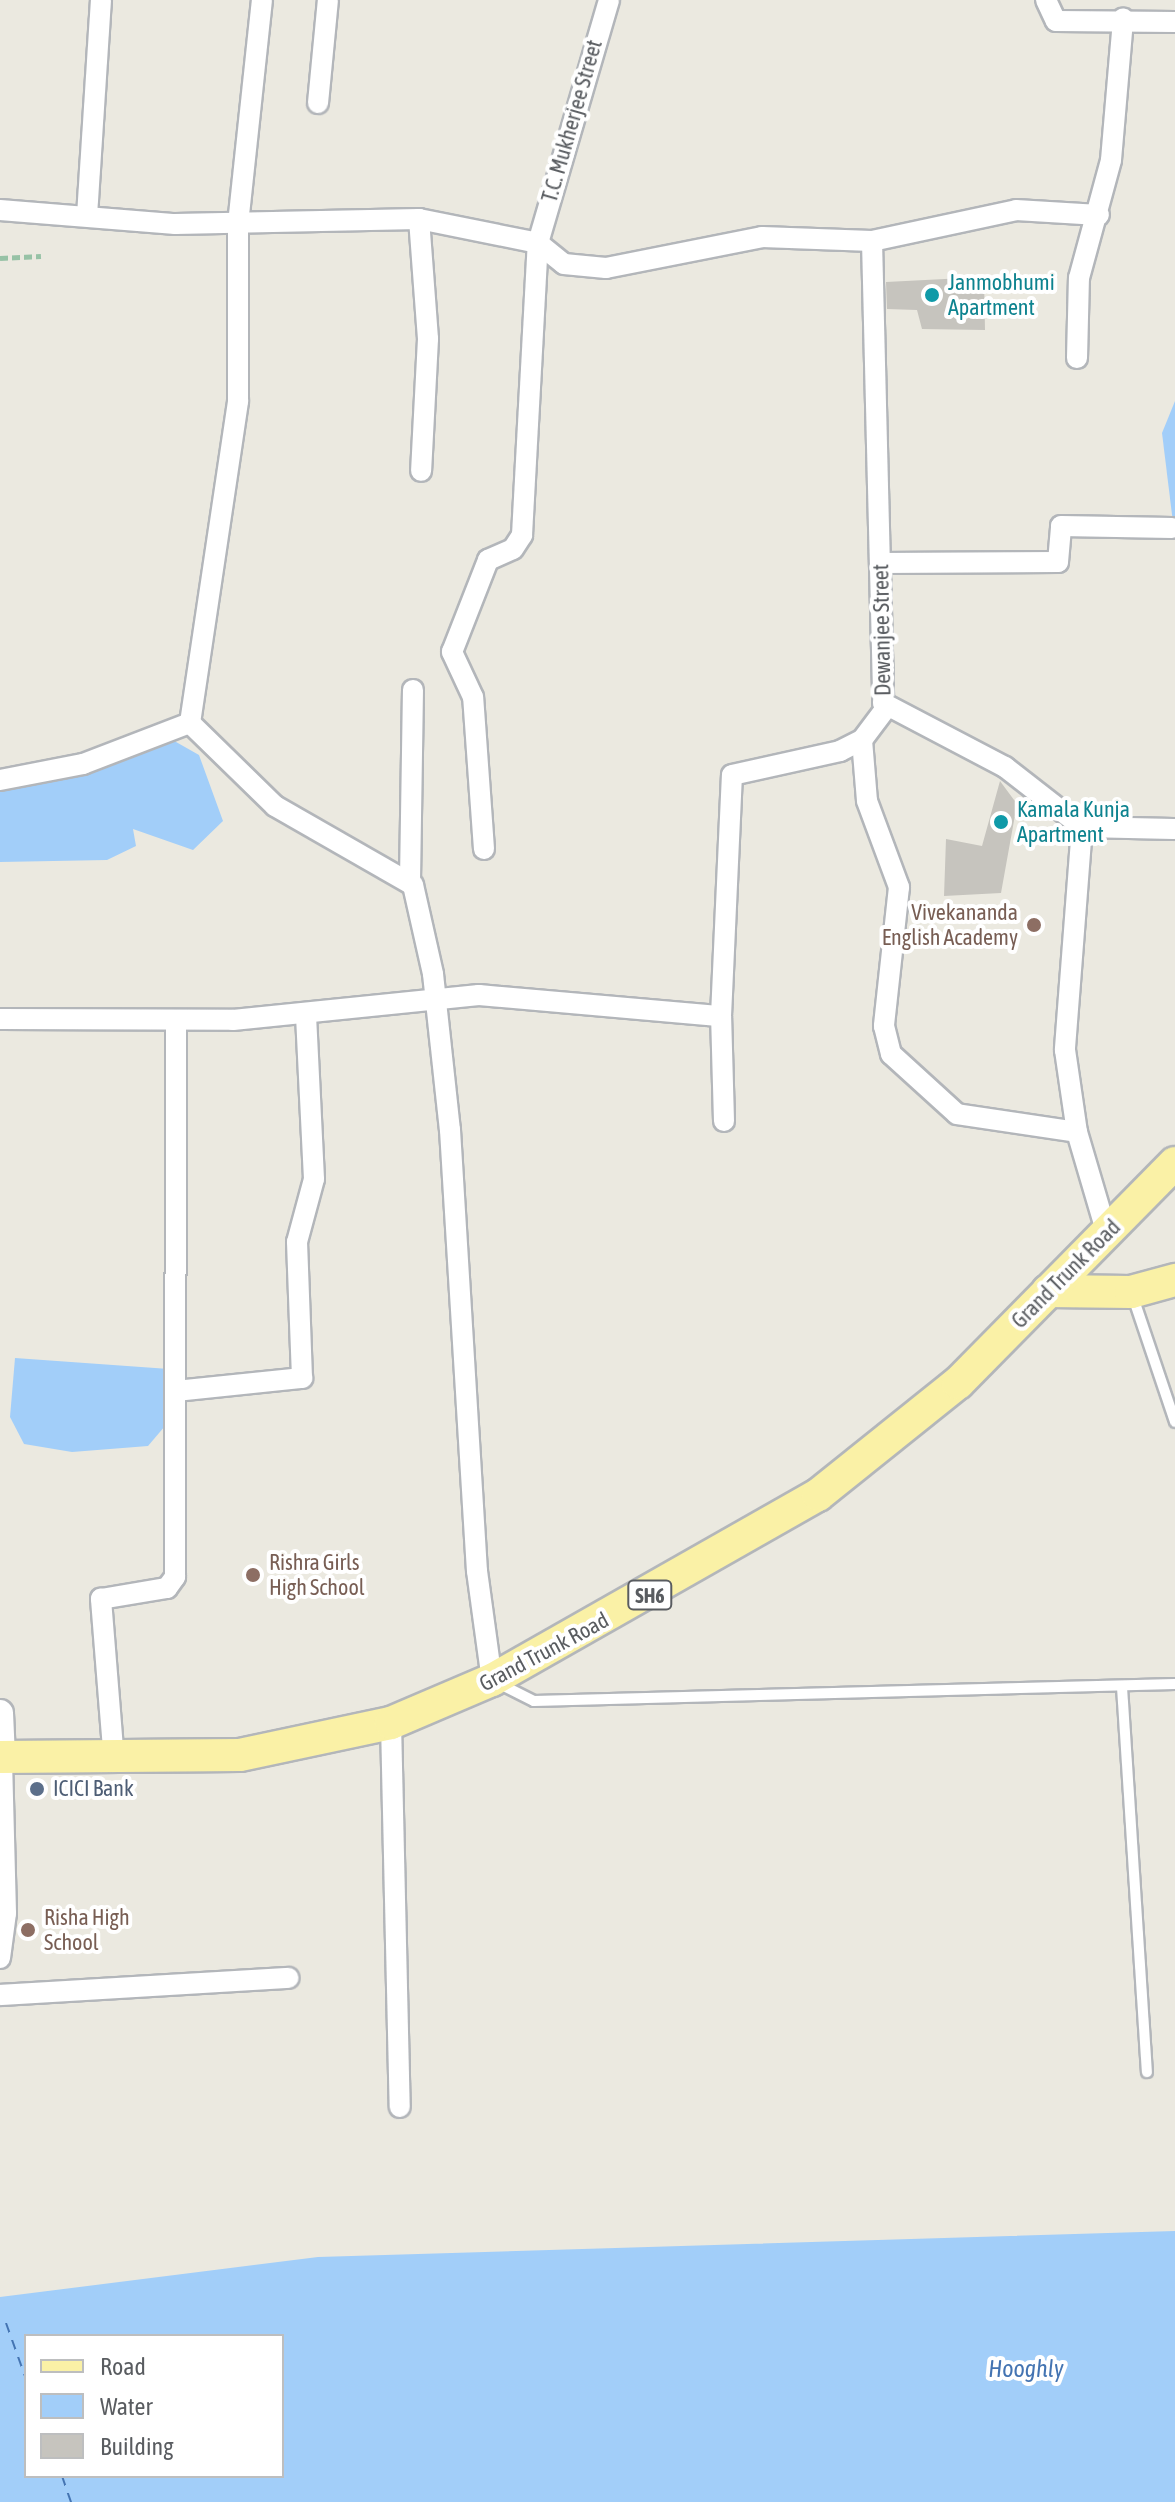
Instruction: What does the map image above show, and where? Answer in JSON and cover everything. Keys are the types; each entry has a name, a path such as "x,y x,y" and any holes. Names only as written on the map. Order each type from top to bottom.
{"main road":[{"name":"Grand Trunk Road","path":"1,1757 114,1761 240,1755 391,1723 492,1680 818,1495 958,1383 1175,1163"},
{"path":"1048,1291 1131,1292 1175,1280"}],"street":[{"path":"87,216 101,0"},
{"path":"190,723 238,401 238,224 262,0"},
{"path":"318,103 328,0"},
{"name":"T.C. Mukherjee Street","path":"484,849 473,697 452,652 488,560 513,549 522,535 538,243 609,0"},
{"path":"1046,0 1053,20 1175,22"},
{"path":"1077,358 1079,278 1099,215 1123,19"},
{"path":"0,210 238,224 419,219 538,243 564,264 624,267 773,236 872,241 1016,210 1099,215"},
{"path":"419,219 428,339 421,471"},
{"name":"Dewanjee Street","path":"872,241 885,709 1005,767 1082,827"},
{"path":"881,563 1058,562 1061,526 1172,528"},
{"path":"413,690 410,880 436,1001 460,1250 477,1571 492,1680"},
{"path":"724,1121 721,1016 732,775 862,740 885,709"},
{"path":"0,780 83,764 190,723"},
{"path":"190,723 275,806 410,880"},
{"path":"862,740 867,801 899,887 884,1026 891,1054 957,1114 1077,1132"},
{"path":"1107,1234 1077,1132 1065,1050 1082,827 1175,829"},
{"path":"0,1019 176,1020 306,1016 479,995 721,1016"},
{"path":"176,1391 302,1378 297,1242 314,1179 306,1016"},
{"path":"114,1761 100,1603 174,1583 176,1020"},
{"path":"0,1713 6,1913 0,1958"},
{"path":"391,1723 400,2107"},
{"path":"0,1995 288,1978"}],"lane":[{"path":"1131,1292 1175,1422"},
{"path":"492,1680 534,1701 1175,1684"},
{"path":"1122,1687 1147,2072"}],"path":[{"path":"0,258 41,256"}],"water":[{"path":"1175,401 1175,539 1162,433"},
{"path":"169,738 199,755 223,821 193,850 133,829 136,846 107,860 0,862 0,792"},
{"path":"15,1358 169,1369 165,1426 148,1446 72,1452 24,1444 10,1417"},
{"name":"Hooghly","path":"1175,2231 1175,2502 0,2502 0,2297 318,2257"}],"building":[{"name":"Janmobhumi Apartment","path":"984,277 985,330 922,329 917,310 887,309 886,282"},
{"name":"Kamala Kunja Apartment","path":"1000,781 1017,804 1001,893 944,896 946,839 982,846"}],"ferry route":[{"path":"6,2323 24,2373"},
{"path":"63,2478 71,2502"}],"place":[{"name":"Janmobhumi Apartment","path":"932,295"},
{"name":"Kamala Kunja Apartment","path":"1001,822"},
{"name":"Vivekananda English Academy","path":"1034,925"},
{"name":"Rishra Girls High School","path":"253,1575"},
{"name":"ICICI Bank","path":"37,1789"},
{"name":"Risha High School","path":"28,1930"}]}
